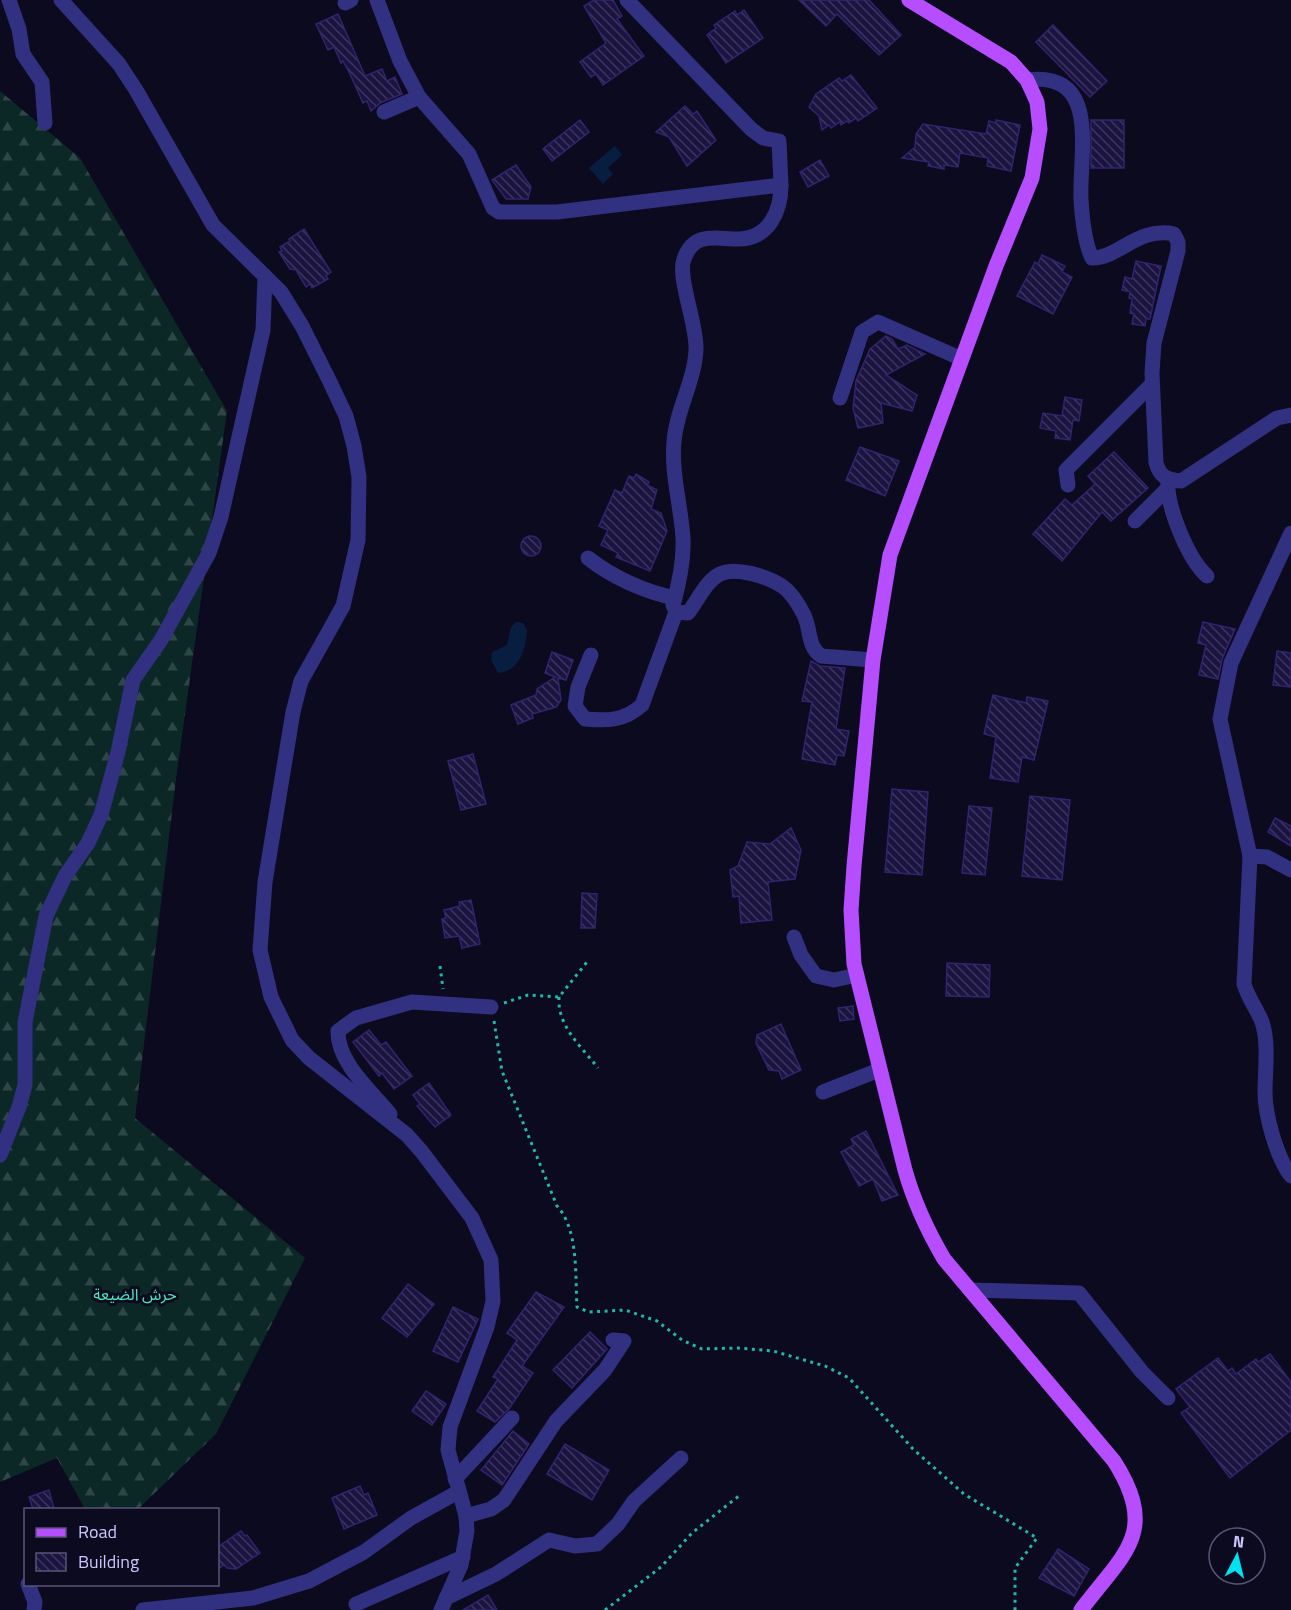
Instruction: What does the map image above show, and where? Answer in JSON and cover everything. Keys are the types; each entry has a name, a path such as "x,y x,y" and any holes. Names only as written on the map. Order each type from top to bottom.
{"main road":[{"path":"909,0 1011,62 1026,80 1036,102 1040,129 1032,178 996,266 890,555 873,660 851,910 856,975 913,1199 944,1259 1099,1442 1128,1486 1136,1523 1131,1547 1081,1610"}],"street":[{"path":"9,0 19,29 23,54 42,82 45,123"},
{"path":"61,0 119,64 213,225 281,292 302,326 346,417 358,477 358,540 343,606 301,681 293,712 265,882 260,950 271,997 292,1040 309,1058 406,1135"},
{"path":"377,0 400,61 419,97 469,154 493,208 499,212 557,212 781,185"},
{"path":"591,655 578,687 575,706 585,719 611,721 630,716 642,705 675,605 683,554 674,436 696,350 694,321 682,275 683,260 690,247 701,239 715,236 738,239 754,235 777,215 781,204 779,141 763,138 751,129 627,0"},
{"path":"1026,80 1046,78 1059,83 1073,95 1082,114 1081,199 1088,248 1092,258 1101,258 1115,249 1154,233 1174,234 1178,242 1178,251 1154,343 1152,384 1156,463 1159,473 1168,485 1194,565 1207,576"},
{"path":"384,112 419,97"},
{"path":"0,1155 20,1107 25,1085 25,1022 46,916 65,876 88,843 101,815 123,732 133,680 161,640 209,553 221,517 263,330 265,276"},
{"path":"840,398 862,332 879,322 962,359"},
{"path":"1068,485 1066,470 1152,384"},
{"path":"1136,521 1168,485 1181,481 1277,418 1291,415"},
{"path":"1291,533 1231,663 1220,719 1250,856 1244,984 1248,999 1262,1023 1266,1059 1264,1096 1279,1159 1291,1176"},
{"path":"588,558 601,568 657,594 688,613 708,582 719,574 728,571 746,573 781,586 792,595 805,617 814,651 821,656 873,660"},
{"path":"1250,856 1266,857 1291,870"},
{"path":"794,937 801,955 816,976 834,980 856,975"},
{"path":"444,1604 463,1557 466,1516 448,1450 450,1427 487,1328 493,1301 491,1260 472,1218 343,1056 338,1043 338,1031 356,1018 412,1002 442,1003 470,1008 491,1007"},
{"path":"823,1092 879,1070"},
{"path":"970,1290 1079,1293 1142,1372 1168,1398"},
{"path":"466,1516 490,1509 504,1500 556,1421 605,1370 624,1341 612,1340"},
{"path":"143,1610 220,1606 309,1581 364,1552 457,1486 512,1418"},
{"path":"444,1604 549,1540 575,1546 597,1544 618,1524 634,1501 681,1458"},
{"path":"356,1604 463,1557"},
{"path":"29,1586 35,1602 34,1610"}],"path":[{"path":"587,962 560,997 558,1008 562,1023 598,1068"},
{"path":"440,966 442,1003"},
{"path":"560,997 528,995 491,1007 502,1071 557,1206 566,1216 572,1241 577,1307 589,1312 625,1310 657,1321 682,1340 702,1349 738,1347 773,1351 825,1366 849,1378 913,1449 964,1494 1037,1538 1015,1568 1015,1610"},
{"path":"605,1610 661,1567 692,1533 740,1495"}],"green space":[{"name":"حرش الضيعة","path":"0,91 80,158 227,411 176,779 135,1118 305,1258 216,1434 139,1508 84,1508 57,1458 0,1482"}],"water":[{"path":"615,146 622,155 608,168 613,174 603,184 589,168"},
{"path":"516,622 523,623 527,630 523,651 517,664 498,673 491,660 492,652 507,645 511,627"}],"building":[{"path":"594,0 613,0 622,16 617,19 644,56 603,85 596,74 591,77 580,62 606,43 584,6"},
{"path":"799,0 869,0 901,35 879,55 837,14 826,26"},
{"path":"744,10 763,38 726,63 707,35 716,28 714,25 735,11 737,15"},
{"path":"338,14 365,76 382,69 387,81 395,77 402,94 380,103 371,111 367,101 363,103 334,47 328,50 316,24"},
{"path":"1053,25 1107,81 1090,97 1036,42"},
{"path":"851,75 877,108 858,121 856,118 841,125 840,122 831,128 829,125 822,130 819,116 809,107 816,94 839,78 842,81"},
{"path":"685,106 693,114 697,111 716,140 687,166 669,137 656,132"},
{"path":"580,120 589,132 552,161 543,149"},
{"path":"996,120 1020,125 1011,171 987,166 988,158 960,153 958,167 944,165 944,169 928,166 929,162 902,158 915,147 916,134 923,124 986,134 989,121 996,123"},
{"path":"1091,120 1124,120 1124,168 1091,168"},
{"path":"820,160 829,176 808,187 800,172"},
{"path":"516,165 531,187 528,199 506,199 492,180"},
{"path":"304,229 331,272 326,276 328,279 312,288 310,284 306,287 296,270 290,269 279,252 282,251 280,247"},
{"path":"1042,255 1065,266 1062,272 1072,277 1053,314 1017,296 1035,262 1038,264"},
{"path":"1136,261 1161,266 1150,319 1146,319 1145,326 1132,324 1134,314 1130,313 1132,299 1129,298 1130,292 1122,290 1125,277 1132,279"},
{"path":"886,336 892,339 898,349 907,345 925,354 886,375 917,395 912,411 881,403 883,423 858,428 853,408 856,381 870,349"},
{"path":"1065,397 1082,400 1079,421 1073,420 1070,440 1055,438 1056,431 1040,428 1043,413 1062,416"},
{"path":"860,447 899,461 885,496 846,480"},
{"path":"1114,452 1148,488 1111,521 1102,512 1062,561 1033,534 1065,499 1072,505 1095,484 1088,476"},
{"path":"636,474 649,482 647,485 657,490 651,509 661,513 667,531 650,571 616,557 618,553 601,545 608,530 599,526 615,490 622,493 629,476 634,478"},
{"path":"531,536 538,539 541,546 538,553 531,556 524,553 521,546 524,539"},
{"path":"1203,622 1235,629 1222,659 1218,679 1199,675 1206,645 1198,643"},
{"path":"1277,651 1291,653 1291,687 1273,685"},
{"path":"552,652 573,660 566,680 558,678 561,700 556,707 532,714 533,718 518,724 511,705 536,695 537,689 555,677 545,673"},
{"path":"811,661 820,666 845,668 836,729 849,731 844,756 837,755 835,765 802,759 812,702 802,701"},
{"path":"993,695 1026,703 1027,697 1048,701 1034,760 1022,757 1018,782 990,778 996,737 984,734"},
{"path":"473,754 486,804 461,810 448,761"},
{"path":"892,789 928,792 922,875 885,872"},
{"path":"1030,796 1070,800 1062,880 1022,876"},
{"path":"969,806 992,808 985,875 962,873"},
{"path":"1275,818 1291,826 1291,846 1268,832"},
{"path":"791,828 801,850 795,879 768,882 772,920 741,923 739,896 733,897 730,870 738,866 747,842 770,844"},
{"path":"582,893 597,894 595,928 581,928"},
{"path":"471,900 480,944 462,948 459,936 445,938 442,919 446,918 444,910 460,906 459,902"},
{"path":"947,963 990,965 989,997 946,996"},
{"path":"853,1006 854,1019 840,1021 838,1008"},
{"path":"781,1024 801,1070 782,1079 779,1071 769,1070 756,1043 757,1035"},
{"path":"369,1030 381,1045 386,1042 412,1076 394,1089 382,1073 379,1076 353,1042"},
{"path":"429,1083 451,1115 435,1127 417,1106 420,1104 413,1095"},
{"path":"866,1131 898,1195 882,1201 873,1179 859,1186 841,1152 854,1145 851,1139"},
{"path":"408,1284 434,1304 407,1337 382,1318"},
{"path":"536,1292 564,1307 522,1366 533,1373 509,1409 495,1422 477,1411 498,1379 493,1377 517,1340 507,1333"},
{"path":"453,1307 478,1319 458,1362 433,1351"},
{"path":"590,1332 607,1349 572,1388 553,1370"},
{"path":"1270,1354 1291,1382 1291,1430 1230,1478 1181,1413 1190,1407 1176,1389 1218,1358 1228,1371 1232,1368 1236,1374 1256,1359 1258,1362"},
{"path":"426,1391 446,1404 432,1425 412,1411"},
{"path":"513,1431 529,1444 502,1485 481,1470"},
{"path":"565,1444 609,1470 592,1500 547,1474"},
{"path":"360,1486 364,1495 368,1493 377,1515 344,1529 332,1498"},
{"path":"49,1490 54,1508 33,1508 29,1497"},
{"path":"241,1531 245,1536 247,1535 260,1553 236,1569 227,1568 224,1565 219,1568 219,1546"},
{"path":"1058,1549 1089,1569 1074,1596 1039,1578"},
{"path":"488,1595 497,1610 463,1610"}]}
